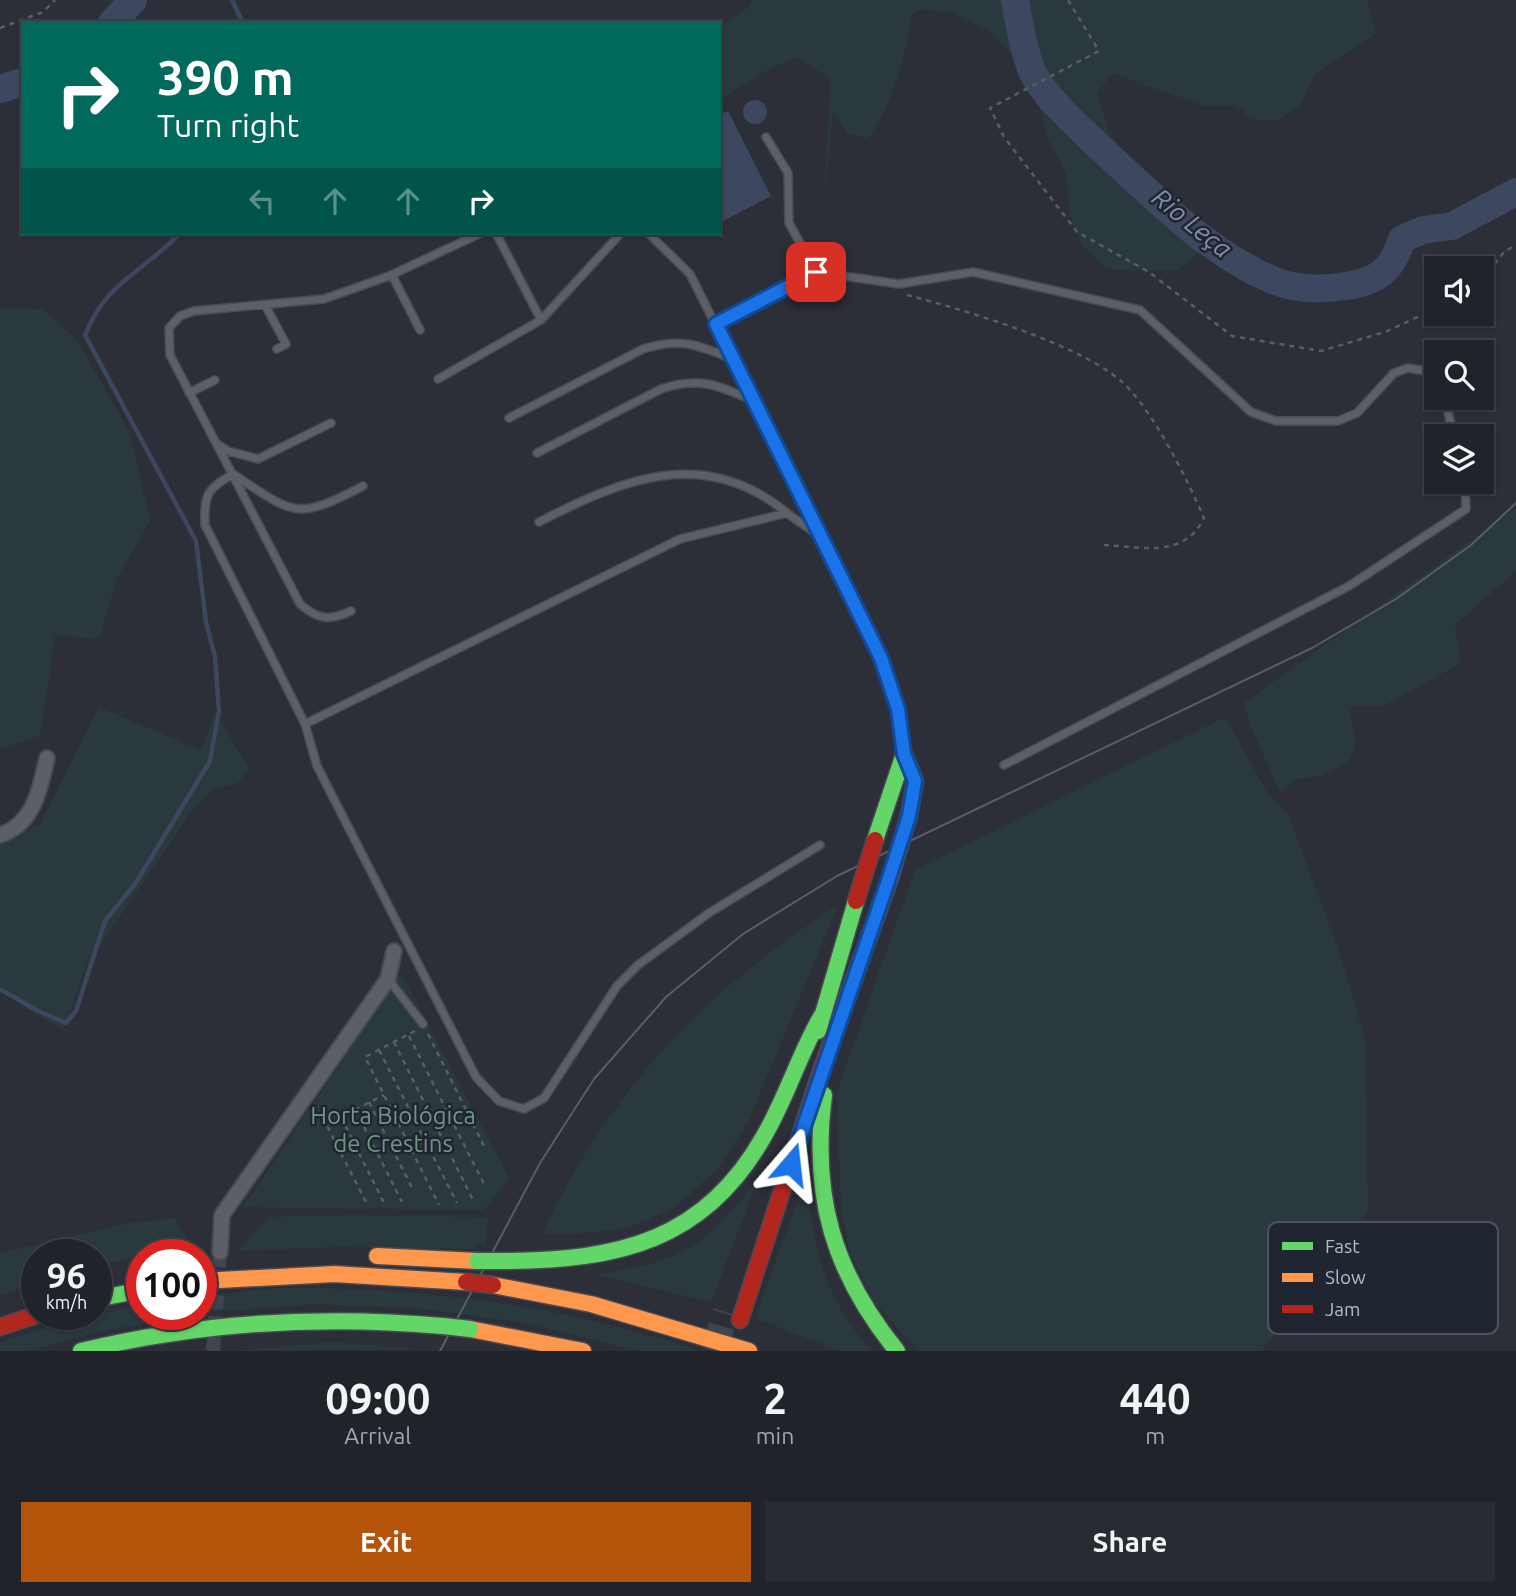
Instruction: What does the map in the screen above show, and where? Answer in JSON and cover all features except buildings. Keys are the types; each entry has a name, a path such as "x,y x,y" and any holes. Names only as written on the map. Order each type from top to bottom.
{"highway":[{"path":"904,754 915,781 909,816 837,1028 733,1316 856,901 904,754"},
{"path":"302,1273 351,1257 506,1261 602,1256 649,1244 697,1219 737,1182 765,1136 804,1044 822,1015"},
{"path":"837,1028 822,1107 821,1199 833,1243 858,1298 876,1327 897,1351"},
{"path":"217,1280 302,1273 394,1275 493,1285 631,1315 749,1351"},
{"path":"0,1326 21,1320"},
{"path":"81,1351 171,1333 261,1322 348,1320 470,1329 583,1351"}],"street":[{"path":"0,835 12,831 38,799 47,758"},
{"path":"220,1252 222,1215 388,979 394,951"}],"lane":[{"path":"766,137 788,173 789,223 816,272"},
{"path":"351,611 334,620 322,619 300,604 170,355 169,328 180,316 194,311 324,299 392,275 477,235"},
{"path":"497,235 541,320"},
{"path":"438,379 541,320 619,235"},
{"path":"650,235 690,274 756,402 881,658 898,709 904,754"},
{"path":"716,324 816,272 899,284 972,272 1140,310 1251,412 1276,421 1338,421 1357,413 1394,373 1408,368 1424,371"},
{"path":"392,275 420,330"},
{"path":"265,305 286,344 276,349"},
{"path":"509,418 643,349 663,342 694,343 734,359"},
{"path":"189,393 215,380"},
{"path":"537,453 661,389 678,383 710,383 756,402"},
{"path":"213,441 229,451 258,459 331,423"},
{"path":"539,522 625,482 680,473 729,480 752,488 823,541"},
{"path":"233,474 264,495 299,511 320,509 363,486"},
{"path":"233,474 214,485 204,500 205,524 305,724 317,766 476,1077 499,1101 524,1109 544,1098 617,986 638,965 709,913 820,845"},
{"path":"1004,765 1195,669 1389,562 1466,509 1465,494"},
{"path":"305,724 680,539 787,513"},
{"path":"394,951 410,948"},
{"path":"388,979 423,1025"}],"path":[{"path":"0,28 43,12 55,0"},
{"path":"1068,0 1099,51 990,108 1004,137 1076,232 1149,272 1232,336 1321,351 1385,332 1424,314"},
{"path":"1494,265 1504,252 1516,245"},
{"path":"899,284 906,295 1026,333 1097,365 1120,380 1139,399 1204,518 1199,528 1180,542 1155,551 1102,545"},
{"path":"439,1205 365,1057 423,1025 486,1150"},
{"path":"408,1035 485,1186"},
{"path":"394,1042 474,1202"},
{"path":"379,1050 457,1203"},
{"path":"366,1202 326,1124 384,1095"},
{"path":"369,1102 414,1190"},
{"path":"355,1110 402,1202"},
{"path":"341,1117 384,1203"}],"green space":[{"path":"753,0 1367,0 1376,34 1315,74 1300,106 1277,121 1251,119 1236,105 1203,106 1113,73 1097,93 1109,132 1145,180 1196,217 1216,239 1177,271 1107,269 1083,246 1071,222 1066,174 1048,139 1034,86 992,33 953,13 921,9 912,14 897,80 877,126 868,139 847,133 833,111 823,213 831,79 797,57 769,69 721,100 721,27 749,7"},
{"path":"0,308 43,309 77,340 129,431 150,521 117,578 99,638 55,636 40,736 0,749"},
{"path":"1516,508 1516,571 1455,625 1461,663 1384,706 1348,706 1356,743 1348,762 1322,776 1298,779 1280,792 1249,723 1244,703"},
{"path":"99,707 201,750 215,712 249,769 238,783 212,790 192,811 86,966 64,1031 0,992 0,838 40,825"},
{"path":"1225,717 1267,792 1288,814 1338,949 1365,1038 1368,1211 1360,1222 1268,1222 1268,1334 1276,1334 1261,1351 919,1351 873,1301 848,1248 841,1208 837,1092 915,870"},
{"path":"838,905 748,1122 719,1167 675,1208 627,1228 577,1234 542,1234 598,1134 630,1089 666,1047 704,1008 745,972"},
{"name":"Horta Biológica de Crestins","path":"401,973 509,1178 484,1210 243,1207"},
{"path":"806,1178 817,1250 824,1271 842,1311 872,1351 839,1351 755,1318"},
{"path":"758,1180 711,1302 593,1274 649,1264 688,1249 721,1223"},
{"path":"269,1217 489,1217 485,1245 476,1245 476,1249 339,1247 237,1251"},
{"path":"175,1218 187,1239 126,1239 126,1259 112,1262 112,1239 61,1239 130,1223"},
{"path":"21,1248 21,1288 0,1295 0,1253"},
{"path":"279,1288 440,1295 596,1322 700,1351 639,1351 519,1322 424,1309 317,1304 217,1312 217,1294"},
{"path":"126,1308 126,1327 112,1329 112,1311"},
{"path":"39,1330 109,1330 27,1351 0,1351 0,1342"},
{"path":"331,1342 422,1349 237,1351"}],"water":[{"path":"755,100 764,103 767,112 764,121 755,124 746,121 743,112 746,103"},
{"path":"728,111 771,196 721,222 721,114"}],"waterway":[{"name":"Rio Leça","path":"114,21 133,0"},
{"path":"232,0 242,21"},
{"name":"Rio Leça","path":"1015,0 1023,42 1033,74 1062,111 1203,239 1246,267 1277,282 1316,288 1367,281 1389,266 1402,239 1423,230 1452,226 1516,192"},
{"name":"Rio Leça","path":"0,89 21,83"},
{"path":"0,989 38,1011 66,1023 76,1011 105,921 135,884 210,761 219,711 215,657 206,622 196,541 85,335 94,316 115,289 178,235"}],"tunnel":[{"path":"213,1351 220,1252"},
{"path":"714,1351 726,1312"}],"tram line":[{"path":"440,1351 540,1163 594,1079 666,997 743,934 837,876 1312,648 1396,599 1471,545 1516,503"}],"traffic: fast":[{"path":"904,754 915,781 909,816"},
{"path":"875,840 904,754"},
{"path":"818,1031 856,901"},
{"path":"506,1261 586,1256 622,1249 655,1238 686,1221 715,1200 741,1171 764,1136 822,1015"},
{"path":"824,1095 821,1167 832,1231 842,1262 857,1292 897,1351"},
{"path":"477,1261 506,1261"},
{"path":"112,1296 126,1293"},
{"path":"81,1351 216,1327 306,1321 443,1326"},
{"path":"443,1326 470,1329"}],"traffic: slow":[{"path":"889,881 909,816"},
{"path":"377,1256 477,1261"},
{"path":"217,1280 334,1274 466,1282"},
{"path":"493,1285 591,1304 749,1351"},
{"path":"470,1329 583,1351"}],"traffic: jam":[{"path":"856,901 875,840"},
{"path":"740,1320 819,1077 889,881"},
{"path":"466,1282 493,1285"},
{"path":"0,1327 21,1320"}],"route":[{"path":"791,1164 888,881 909,816 915,781 904,754 898,709 881,658 716,324 816,272"}]}
